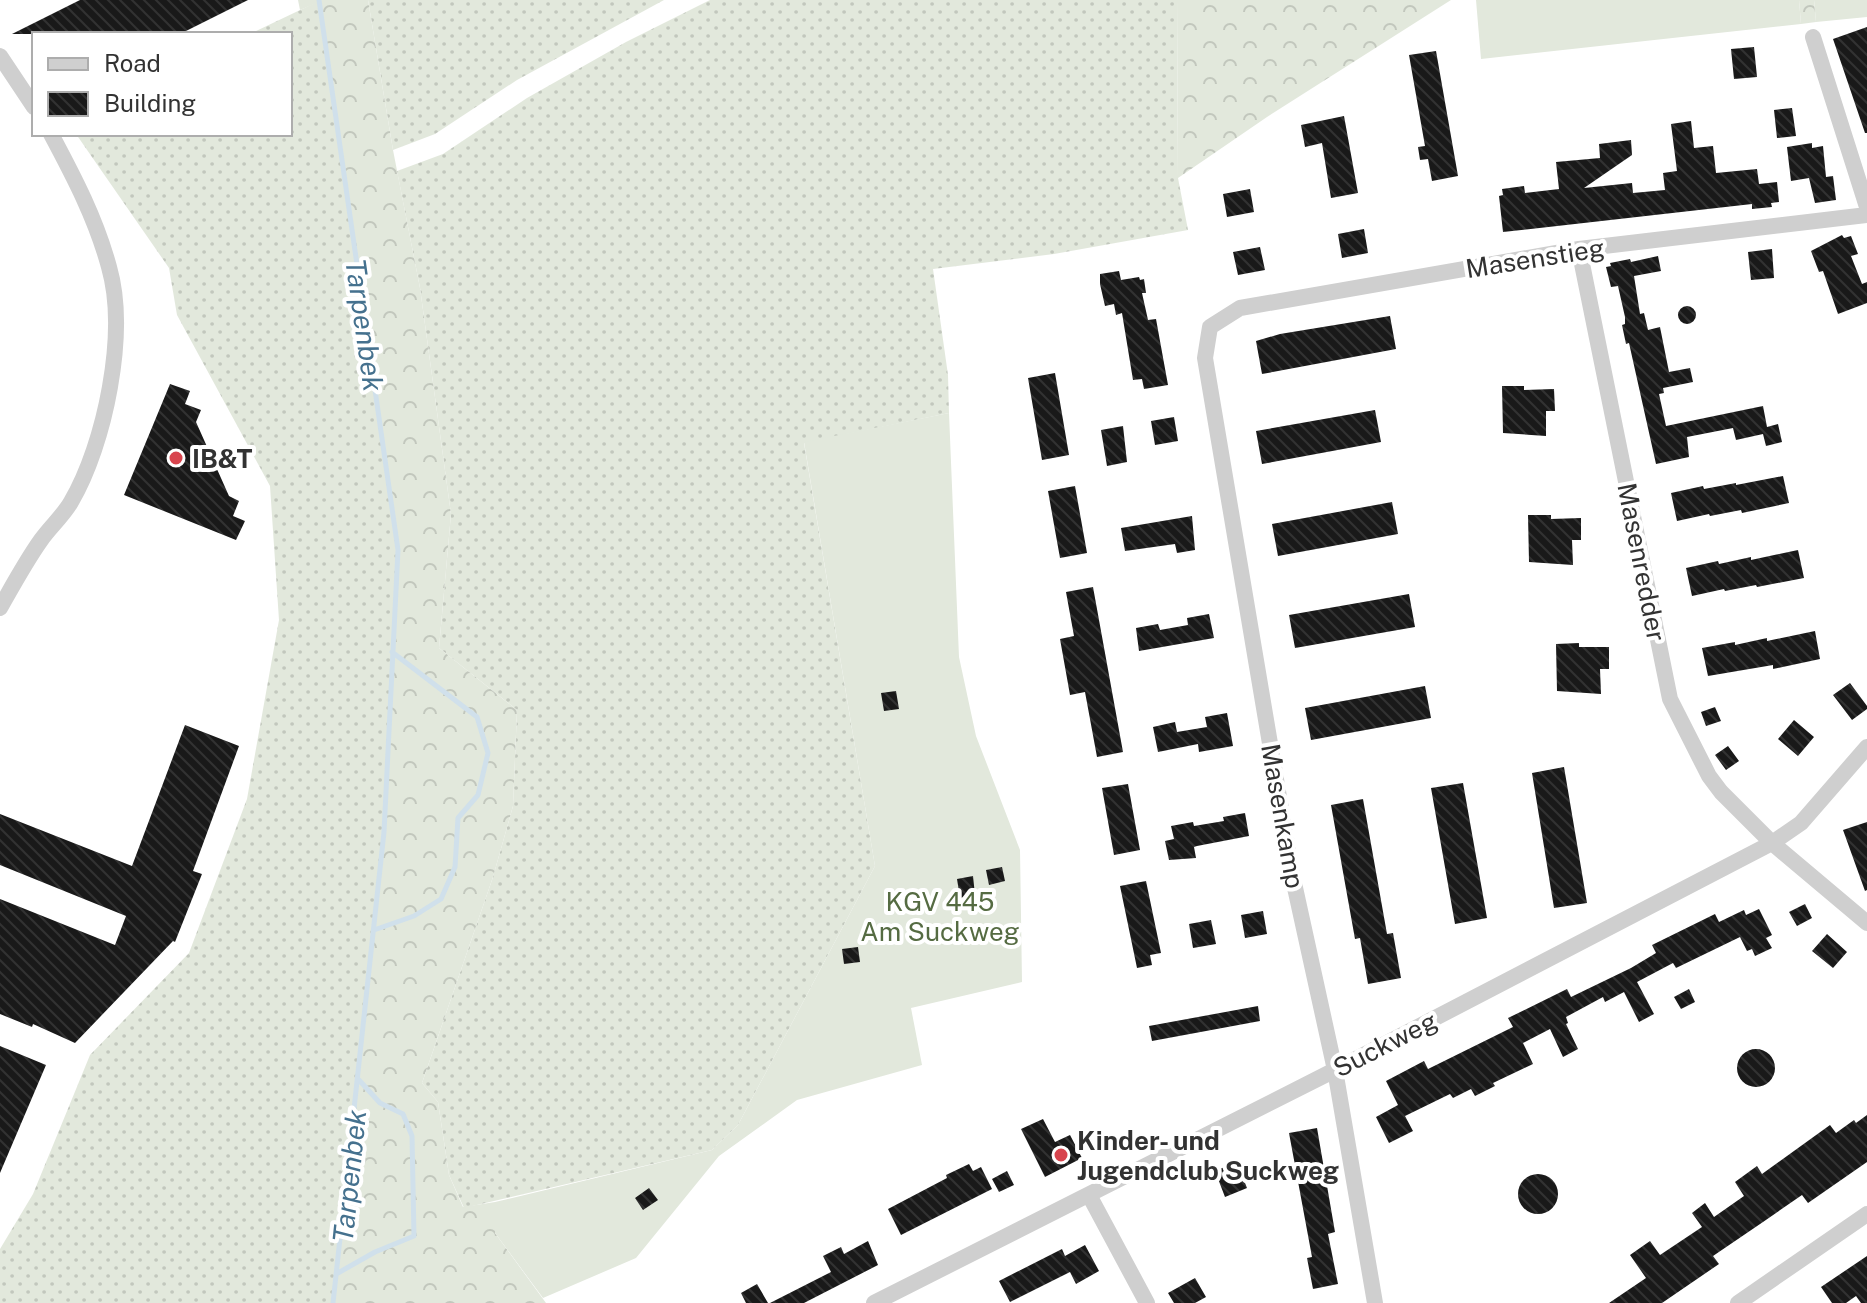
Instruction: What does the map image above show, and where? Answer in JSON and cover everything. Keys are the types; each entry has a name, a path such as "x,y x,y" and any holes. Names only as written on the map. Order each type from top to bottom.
{"street":[{"path":"1813,37 1867,207"},
{"path":"0,56 32,104"},
{"path":"0,608 39,543 70,503 99,440 110,383 115,325 110,270 87,203 52,136"},
{"name":"Masenstieg","path":"1210,327 1240,308 1579,249 1867,215"},
{"name":"Masenredder","path":"1579,249 1670,699 1715,784 1744,818 1867,923"},
{"name":"Masenkamp","path":"1210,327 1205,358 1207,374 1292,874 1335,1070 1375,1303"},
{"name":"Suckweg","path":"874,1303 1335,1070 1772,843 1801,823 1867,747"},
{"path":"1089,1195 1147,1303"},
{"path":"1738,1303 1867,1214"}],"green space":[{"path":"298,0 368,0 420,288 451,514 439,648 517,710 513,806 493,877 422,1083 438,1102 449,1175 463,1207 495,1202 495,1233 546,1303 333,1303 384,832 398,550 319,2 300,10"},
{"path":"368,0 664,0 517,80 435,134 393,150"},
{"path":"710,0 1177,0 1178,178 1188,230 1054,254 933,269 948,375 949,413 804,443 875,866 738,1125 712,1150 464,1208 449,1175 438,1102 422,1083 493,877 513,806 517,710 439,648 451,514 420,288 397,171 443,154 527,98 626,42"},
{"path":"1177,0 1451,0 1267,117 1178,178"},
{"path":"1476,0 1799,0 1801,24 1481,59"},
{"path":"1799,0 1814,0 1816,22 1801,24"},
{"path":"1814,0 1867,0 1867,17 1816,22"},
{"path":"319,1 398,550 384,832 333,1303 0,1303 0,1249 33,1194 90,1055 189,953 247,799 279,620 270,486 177,315 169,268 77,136 292,136 292,32 254,32"},
{"name":"KGV 445 Am Suckweg","path":"949,413 959,657 976,736 1020,850 1022,982 911,1008 922,1065 797,1100 719,1156 636,1258 543,1298 495,1233 495,1202 712,1150 738,1125 875,866 804,442"}],"building":[{"path":"80,0 248,0 184,32 12,34"},
{"path":"1867,27 1867,133 1865,133 1833,39"},
{"path":"1754,47 1757,77 1734,79 1731,49"},
{"path":"1436,51 1458,176 1432,181 1428,159 1420,160 1418,147 1425,146 1409,55"},
{"path":"1792,108 1796,136 1777,138 1774,110"},
{"path":"1344,116 1358,193 1331,198 1322,143 1305,147 1301,125"},
{"path":"1691,121 1694,148 1713,146 1716,173 1757,169 1759,184 1777,182 1779,202 1771,203 1772,207 1752,209 1752,204 1503,232 1499,196 1503,195 1502,189 1524,186 1525,193 1559,189 1556,162 1600,158 1599,144 1631,140 1632,155 1584,188 1632,183 1633,193 1665,190 1663,173 1677,171 1671,124"},
{"path":"1812,143 1812,148 1823,146 1826,177 1833,176 1836,200 1815,203 1809,178 1791,181 1787,147"},
{"path":"1250,189 1254,212 1227,217 1223,194"},
{"path":"1364,229 1368,253 1342,258 1338,234"},
{"path":"1842,235 1844,238 1851,236 1858,254 1851,256 1862,284 1867,282 1867,303 1838,314 1823,271 1819,272 1811,251"},
{"path":"1260,247 1265,270 1238,275 1233,252"},
{"path":"1772,249 1774,278 1751,280 1748,252"},
{"path":"1658,256 1661,271 1634,276 1640,314 1644,313 1648,330 1660,327 1669,372 1690,368 1693,382 1663,388 1664,393 1659,394 1666,426 1763,406 1767,427 1778,424 1782,442 1766,446 1763,434 1736,440 1733,428 1687,437 1689,457 1656,464 1629,343 1626,344 1622,325 1625,324 1625,317 1618,286 1611,287 1606,267 1611,266 1610,263"},
{"path":"1119,271 1121,280 1144,279 1146,293 1142,293 1148,320 1156,319 1168,385 1144,389 1142,379 1133,380 1122,313 1116,315 1114,304 1105,306 1100,284 1100,274"},
{"path":"1687,306 1696,315 1687,324 1678,315"},
{"path":"1390,316 1396,349 1262,374 1256,341 1280,334"},
{"path":"1055,373 1069,455 1042,460 1028,378"},
{"name":"IB&T","path":"170,384 190,391 185,404 201,410 196,422 229,496 239,501 233,516 245,521 236,540 124,495"},
{"path":"1502,386 1524,386 1524,390 1554,389 1555,411 1546,411 1546,436 1503,433"},
{"path":"1375,410 1381,442 1262,464 1256,431"},
{"path":"1174,417 1178,441 1155,445 1151,421"},
{"path":"1123,426 1127,462 1107,466 1101,430"},
{"path":"1783,476 1789,503 1742,513 1741,510 1677,521 1671,493"},
{"path":"1075,486 1087,553 1060,558 1048,491"},
{"path":"1392,502 1398,534 1278,556 1272,524"},
{"path":"1528,515 1551,515 1551,519 1581,518 1581,540 1572,540 1573,565 1529,562"},
{"path":"1192,516 1195,550 1177,553 1175,544 1125,551 1121,528"},
{"path":"1798,550 1804,578 1692,596 1686,568 1718,561 1719,564 1751,557 1751,560"},
{"path":"1093,587 1123,752 1097,757 1085,692 1070,695 1060,639 1074,636 1066,592"},
{"path":"1409,594 1415,627 1295,648 1289,615"},
{"path":"1209,614 1214,638 1139,651 1136,628 1158,624 1160,630 1188,625 1187,618"},
{"path":"1815,631 1820,659 1773,669 1773,665 1708,676 1702,648 1767,638 1767,641"},
{"path":"1579,643 1579,647 1609,647 1609,669 1600,669 1601,694 1557,691 1556,644"},
{"path":"1850,683 1867,706 1852,720 1833,695"},
{"path":"1425,686 1431,718 1311,740 1305,708"},
{"path":"896,691 899,709 884,711 881,693"},
{"path":"1715,707 1721,721 1706,726 1701,712"},
{"path":"1227,713 1233,746 1199,752 1198,744 1158,752 1153,727 1175,722 1177,732 1207,727 1205,717"},
{"path":"1794,720 1814,737 1798,756 1778,739"},
{"path":"185,725 239,746 193,871 202,874 175,942 75,1043 33,1024 32,1027 0,1014 0,899 115,945 126,916 0,865 0,814 132,866"},
{"path":"1728,746 1739,761 1726,770 1715,755"},
{"path":"1564,767 1587,903 1554,908 1532,773"},
{"path":"1463,783 1487,918 1455,924 1431,788"},
{"path":"1128,784 1140,850 1114,855 1102,788"},
{"path":"1363,799 1387,934 1393,933 1401,978 1368,984 1360,938 1355,939 1331,805"},
{"path":"1245,813 1249,836 1194,847 1196,858 1169,860 1165,841 1174,839 1171,826 1224,821 1223,817"},
{"path":"1867,822 1867,890 1865,891 1843,830"},
{"path":"1002,867 1005,881 989,885 986,870"},
{"path":"973,876 975,895 960,898 957,879"},
{"path":"1146,881 1161,953 1150,955 1152,965 1137,968 1120,886"},
{"path":"1805,904 1812,918 1797,926 1789,912"},
{"path":"1759,909 1772,935 1766,938 1772,948 1755,956 1752,949 1747,951 1740,937 1676,968 1673,963 1637,982 1654,1014 1639,1022 1624,992 1605,1002 1603,997 1566,1017 1566,1024 1578,1049 1563,1057 1550,1029 1523,1043 1533,1064 1493,1083 1495,1086 1475,1096 1471,1089 1453,1098 1450,1094 1405,1116 1413,1131 1389,1143 1376,1117 1398,1105 1386,1081 1424,1061 1428,1069 1513,1027 1508,1018 1567,989 1571,997 1631,968 1656,953 1652,945 1715,914 1719,922 1744,910 1746,915"},
{"path":"1263,911 1267,934 1245,938 1241,915"},
{"path":"1211,920 1216,944 1193,948 1189,924"},
{"path":"1827,934 1847,952 1833,968 1812,951"},
{"path":"858,947 860,962 844,964 842,949"},
{"path":"1689,989 1695,1002 1681,1009 1674,997"},
{"path":"1258,1006 1260,1021 1152,1041 1149,1026"},
{"path":"0,1046 46,1065 0,1173"},
{"path":"1756,1049 1770,1054 1775,1068 1770,1082 1756,1087 1742,1082 1737,1068 1742,1054"},
{"path":"1867,1115 1867,1162 1808,1203 1802,1195 1713,1256 1719,1264 1662,1303 1609,1303 1646,1278 1630,1255 1650,1241 1660,1255 1702,1227 1692,1213 1705,1203 1714,1217 1744,1196 1735,1182 1757,1166 1762,1174 1830,1125 1836,1133"},
{"path":"1043,1119 1055,1142 1070,1135 1082,1158 1045,1177 1021,1129"},
{"path":"1317,1128 1335,1232 1328,1234 1338,1284 1313,1289 1307,1258 1312,1257 1289,1133"},
{"path":"1237,1162 1247,1188 1225,1197 1215,1171"},
{"path":"969,1164 973,1171 981,1167 992,1189 901,1235 888,1209"},
{"path":"1007,1171 1014,1185 999,1192 992,1179"},
{"path":"1538,1174 1552,1180 1558,1194 1552,1208 1538,1214 1524,1208 1518,1194 1524,1180"},
{"path":"649,1188 658,1200 643,1210 635,1198"},
{"path":"868,1241 878,1265 804,1303 770,1303 831,1272 823,1256 841,1247 844,1254"},
{"path":"1085,1245 1099,1271 1076,1284 1070,1272 1010,1302 999,1281 1062,1249 1065,1256"},
{"path":"1867,1256 1867,1303 1861,1303 1856,1296 1846,1303 1832,1303 1821,1287"},
{"path":"1195,1278 1206,1297 1195,1303 1174,1303 1168,1293"},
{"path":"757,1284 768,1303 746,1303 741,1293"}],"waterway":[{"name":"Tarpenbek","path":"319,0 398,550 384,832 333,1303"},
{"name":"Tarpenbek","path":"374,930 414,916 441,899 455,867 458,818 478,795 488,753 477,717 392,652"},
{"name":"Tarpenbek","path":"338,1273 375,1252 414,1236 412,1136 403,1114 380,1103 359,1080"}],"place":[{"name":"IB&T","path":"176,458"},
{"name":"Kinder- und Jugendclub Suckweg","path":"1061,1155"}]}
